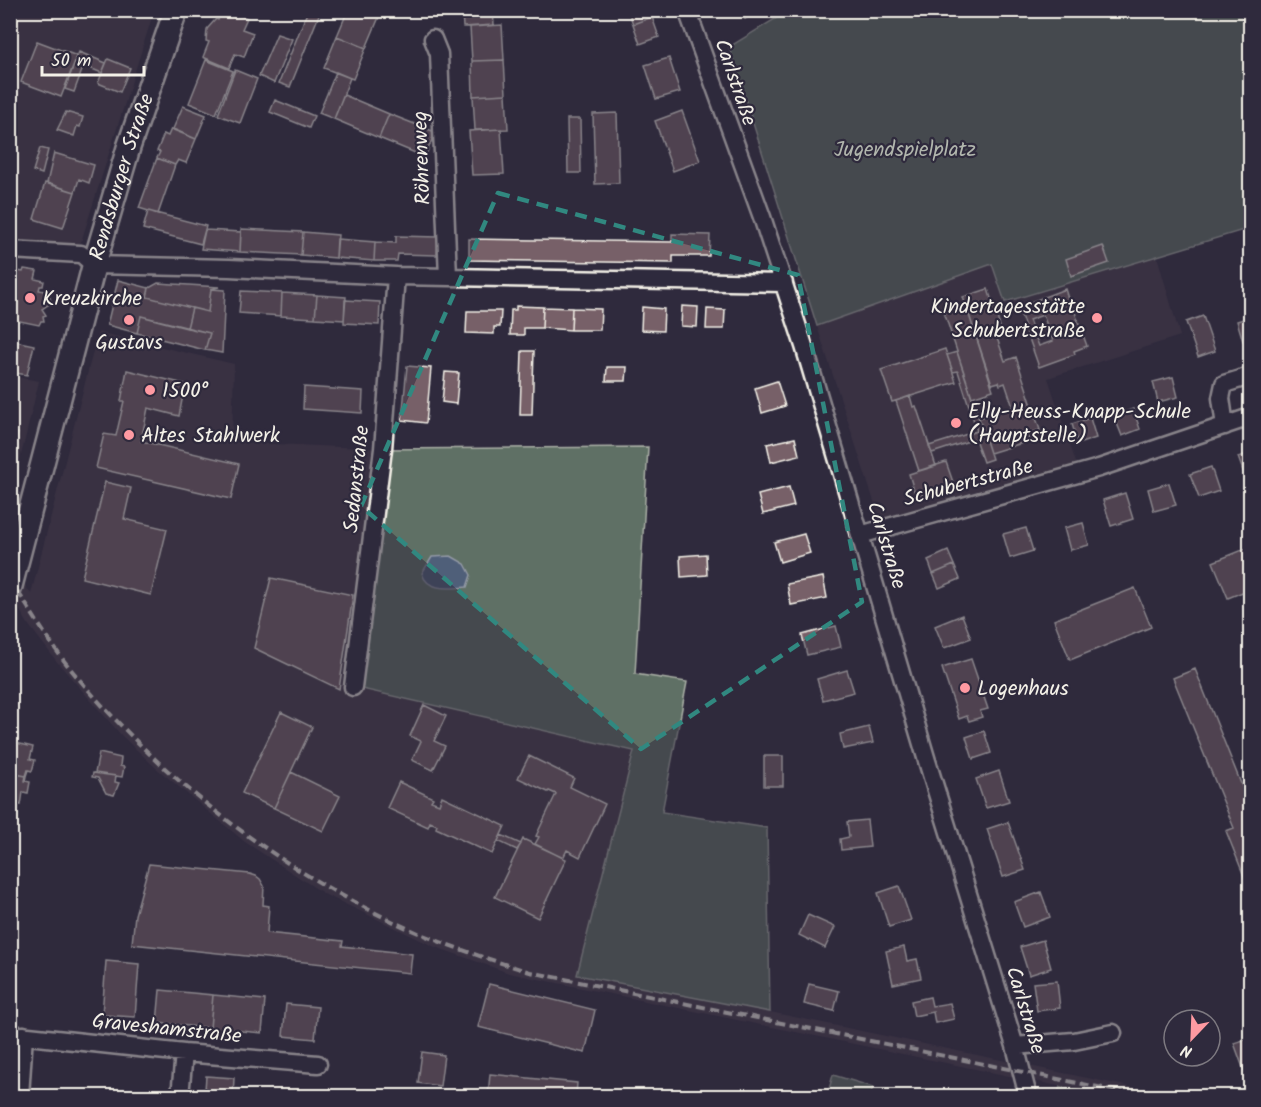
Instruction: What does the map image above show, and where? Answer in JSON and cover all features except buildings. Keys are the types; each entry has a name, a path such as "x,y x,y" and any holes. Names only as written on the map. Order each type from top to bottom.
{"street":[{"name":"Rendsburger Straße","path":"10,588 94,266 129,146 176,10"},
{"name":"Carlstraße","path":"687,10 784,283 804,346 1015,1046 1028,1096"},
{"name":"Röhrenweg","path":"433,39 439,54 448,277"},
{"path":"10,250 81,254 94,266 229,268 396,276 784,283"},
{"name":"Sedanstraße","path":"353,687 383,449 396,276"},
{"path":"1225,426 1221,398 1224,384 1251,376"},
{"name":"Schubertstraße","path":"860,535 1099,468 1251,417"},
{"path":"1015,1046 1074,1041 1113,1033"},
{"path":"17,1034 20,1096"},
{"name":"Graveshamstraße","path":"17,1034 184,1053 318,1064"},
{"path":"180,1096 184,1053"}],"highlighted area":[{"path":"498,193 798,275 862,602 641,749 361,506"}],"shaded area":[{"path":"11,11 154,11 81,242 77,244 11,240"},
{"name":"Elly-Heuss-Knapp-Schule (Hauptstelle)","path":"1157,256 1180,336 1048,378 1077,466 880,520 817,326 992,264 1006,302"},
{"path":"98,332 234,364 232,442 383,449 354,687 634,751 577,975 770,1012 1174,1096 1107,1096 509,973 433,946 326,895 245,842 155,767 122,736 58,663 28,624 11,595 10,565 31,594"},
{"path":"11,376 39,381 11,497"}],"green space":[{"name":"Jugendspielplatz","path":"788,11 1250,11 1250,228 1005,302 992,264 817,326 729,47"},
{"path":"648,447 635,674 687,682 662,812 767,828 770,1012 577,975 634,751 353,687 383,449"},
{"path":"833,1075 873,1087 870,1096 827,1096"},
{"path":"1060,1087 1107,1096 1056,1096"}],"water":[{"path":"451,556 465,564 471,575 467,587 440,588 425,579 422,573 432,557"}],"railway":[{"path":"10,580 69,667 104,708 181,783 266,849 312,878 407,928 530,972 1142,1096"}],"place":[{"name":"Kreuzkirche","path":"30,298"},
{"name":"Kindertagesstätte Schubertstraße","path":"1097,318"},
{"name":"Gustavs","path":"129,320"},
{"name":"1500°","path":"150,390"},
{"name":"Elly-Heuss-Knapp-Schule (Hauptstelle)","path":"956,423"},
{"name":"Altes Stahlwerk","path":"129,435"},
{"name":"Logenhaus","path":"965,688"}]}
